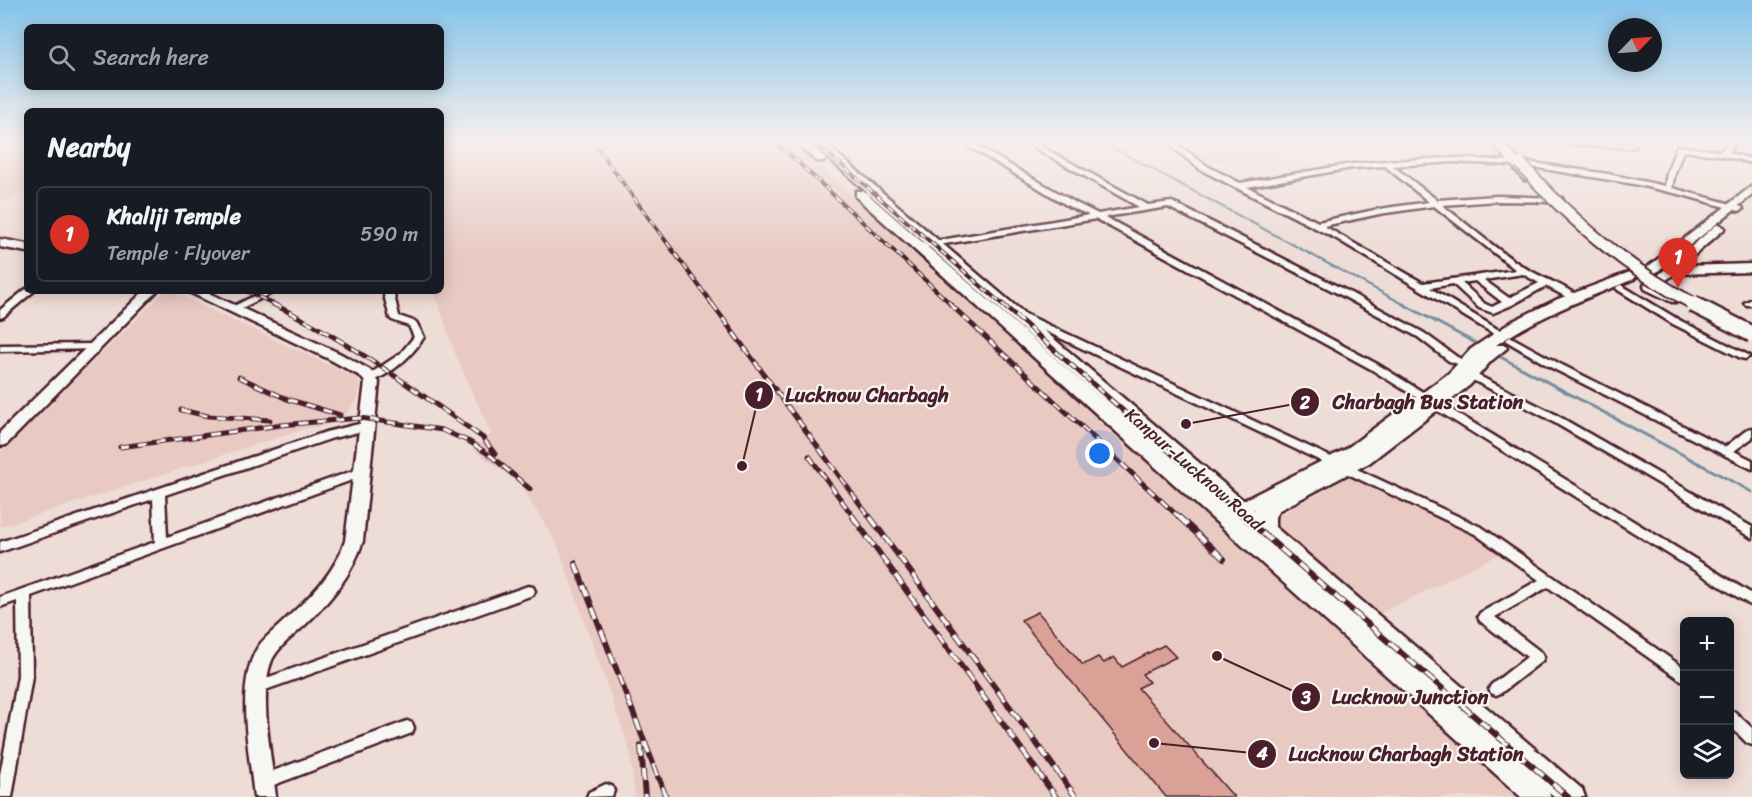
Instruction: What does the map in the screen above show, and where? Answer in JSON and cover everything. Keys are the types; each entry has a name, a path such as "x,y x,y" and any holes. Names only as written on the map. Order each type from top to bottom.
{"main road":[{"name":"Kanpur-Lucknow Road","path":"854,178 1236,518 1410,681 1539,797"},
{"path":"1532,178 1547,199 1648,277 1752,334"},
{"path":"1534,178 1558,206 1622,260 1667,291 1752,334"},
{"path":"1537,178 1602,240 1648,277"},
{"path":"1502,341 1591,298 1648,277 1692,253 1752,189"},
{"path":"1648,277 1658,263 1752,198"},
{"path":"0,243 24,247"},
{"name":"Kanpur-Lucknow Road","path":"927,245 1020,317 1062,364"},
{"path":"1692,253 1726,270"},
{"path":"1236,518 1272,507 1341,464 1352,453 1431,401 1481,355 1538,314 1575,298 1648,277 1752,268"},
{"path":"0,441 148,294"},
{"path":"200,294 334,356 365,373 372,382 354,541 349,561 338,580 265,654 259,671 257,687 264,790"},
{"path":"1236,518 1341,464"},
{"path":"1268,534 1263,526 1264,519 1272,507"},
{"name":"Kanpur-Lucknow Road","path":"1236,518 1268,534 1573,797"}],"street":[{"path":"1027,178 1372,366 1752,601"},
{"path":"1093,178 1147,208"},
{"path":"1223,178 1317,225 1422,286 1502,341 1752,465"},
{"path":"1238,186 1279,178"},
{"path":"1403,178 1474,236 1524,271 1575,298"},
{"path":"1622,178 1669,188 1736,208"},
{"path":"1669,188 1670,178"},
{"path":"1317,225 1432,202 1491,198 1559,200"},
{"path":"927,245 1169,204 1352,297 1421,335 1468,369 1752,533"},
{"path":"1422,286 1524,271"},
{"path":"1478,279 1509,303"},
{"path":"1455,281 1489,309 1495,310 1547,282"},
{"path":"1621,288 1677,322 1745,356"},
{"path":"0,315 25,294"},
{"path":"233,309 264,294"},
{"path":"369,378 385,370 414,348 420,337 413,324 395,318 389,294"},
{"path":"1020,317 1024,316 1479,531 1680,672"},
{"path":"0,348 95,347"},
{"path":"0,548 330,435 367,426"},
{"path":"1726,452 1752,432"},
{"path":"0,602 362,472"},
{"path":"159,494 161,544"},
{"path":"1496,689 1537,657 1485,617 1549,579"},
{"path":"257,687 528,591"},
{"path":"4,797 25,676 24,594"},
{"path":"1734,721 1752,738"},
{"path":"264,790 407,728"}],"shaded area":[{"path":"0,178 24,178 24,191 0,203"},
{"path":"444,178 833,178 1521,797 635,797 630,751 558,546 519,483 473,449 491,434 455,353 435,294 444,294"},
{"path":"162,294 176,294 359,379 359,396 340,423 307,428 0,527 0,453"},
{"path":"1352,475 1445,519 1502,553 1373,617 1278,532 1276,517"}],"building":[{"path":"1038,612 1083,665 1098,657 1104,663 1114,657 1122,667 1164,645 1176,657 1142,674 1149,682 1138,688 1234,797 1166,797 1021,620"}],"waterway":[{"path":"1169,178 1405,305"},
{"path":"1403,304 1481,346"},
{"path":"1495,354 1752,492"}],"railway":[{"path":"619,178 713,305"},
{"path":"815,178 952,305"},
{"path":"857,178 1003,305"},
{"path":"252,294 276,305"},
{"path":"273,304 328,333 381,366 483,438 495,454"},
{"path":"712,304 871,519"},
{"path":"950,304 1181,519"},
{"path":"1002,304 1246,519"},
{"path":"239,377 287,399 340,415"},
{"path":"181,410 208,416 270,420"},
{"path":"120,447 281,425 360,418 442,430 470,442 491,456 530,489"},
{"path":"809,456 855,519"},
{"path":"853,517 1056,797"},
{"path":"870,517 1076,797"},
{"path":"1179,517 1224,559"},
{"path":"1244,517 1568,797"},
{"path":"575,563 666,797"},
{"path":"641,746 645,797"}],"place":[{"name":"Khaliji Temple","path":"1678,288"},
{"name":"Charbagh Bus Station","path":"1186,424"},
{"name":"Lucknow Charbagh","path":"742,466"},
{"name":"Lucknow Junction","path":"1217,656"},
{"name":"Lucknow Charbagh Station","path":"1154,743"}]}
